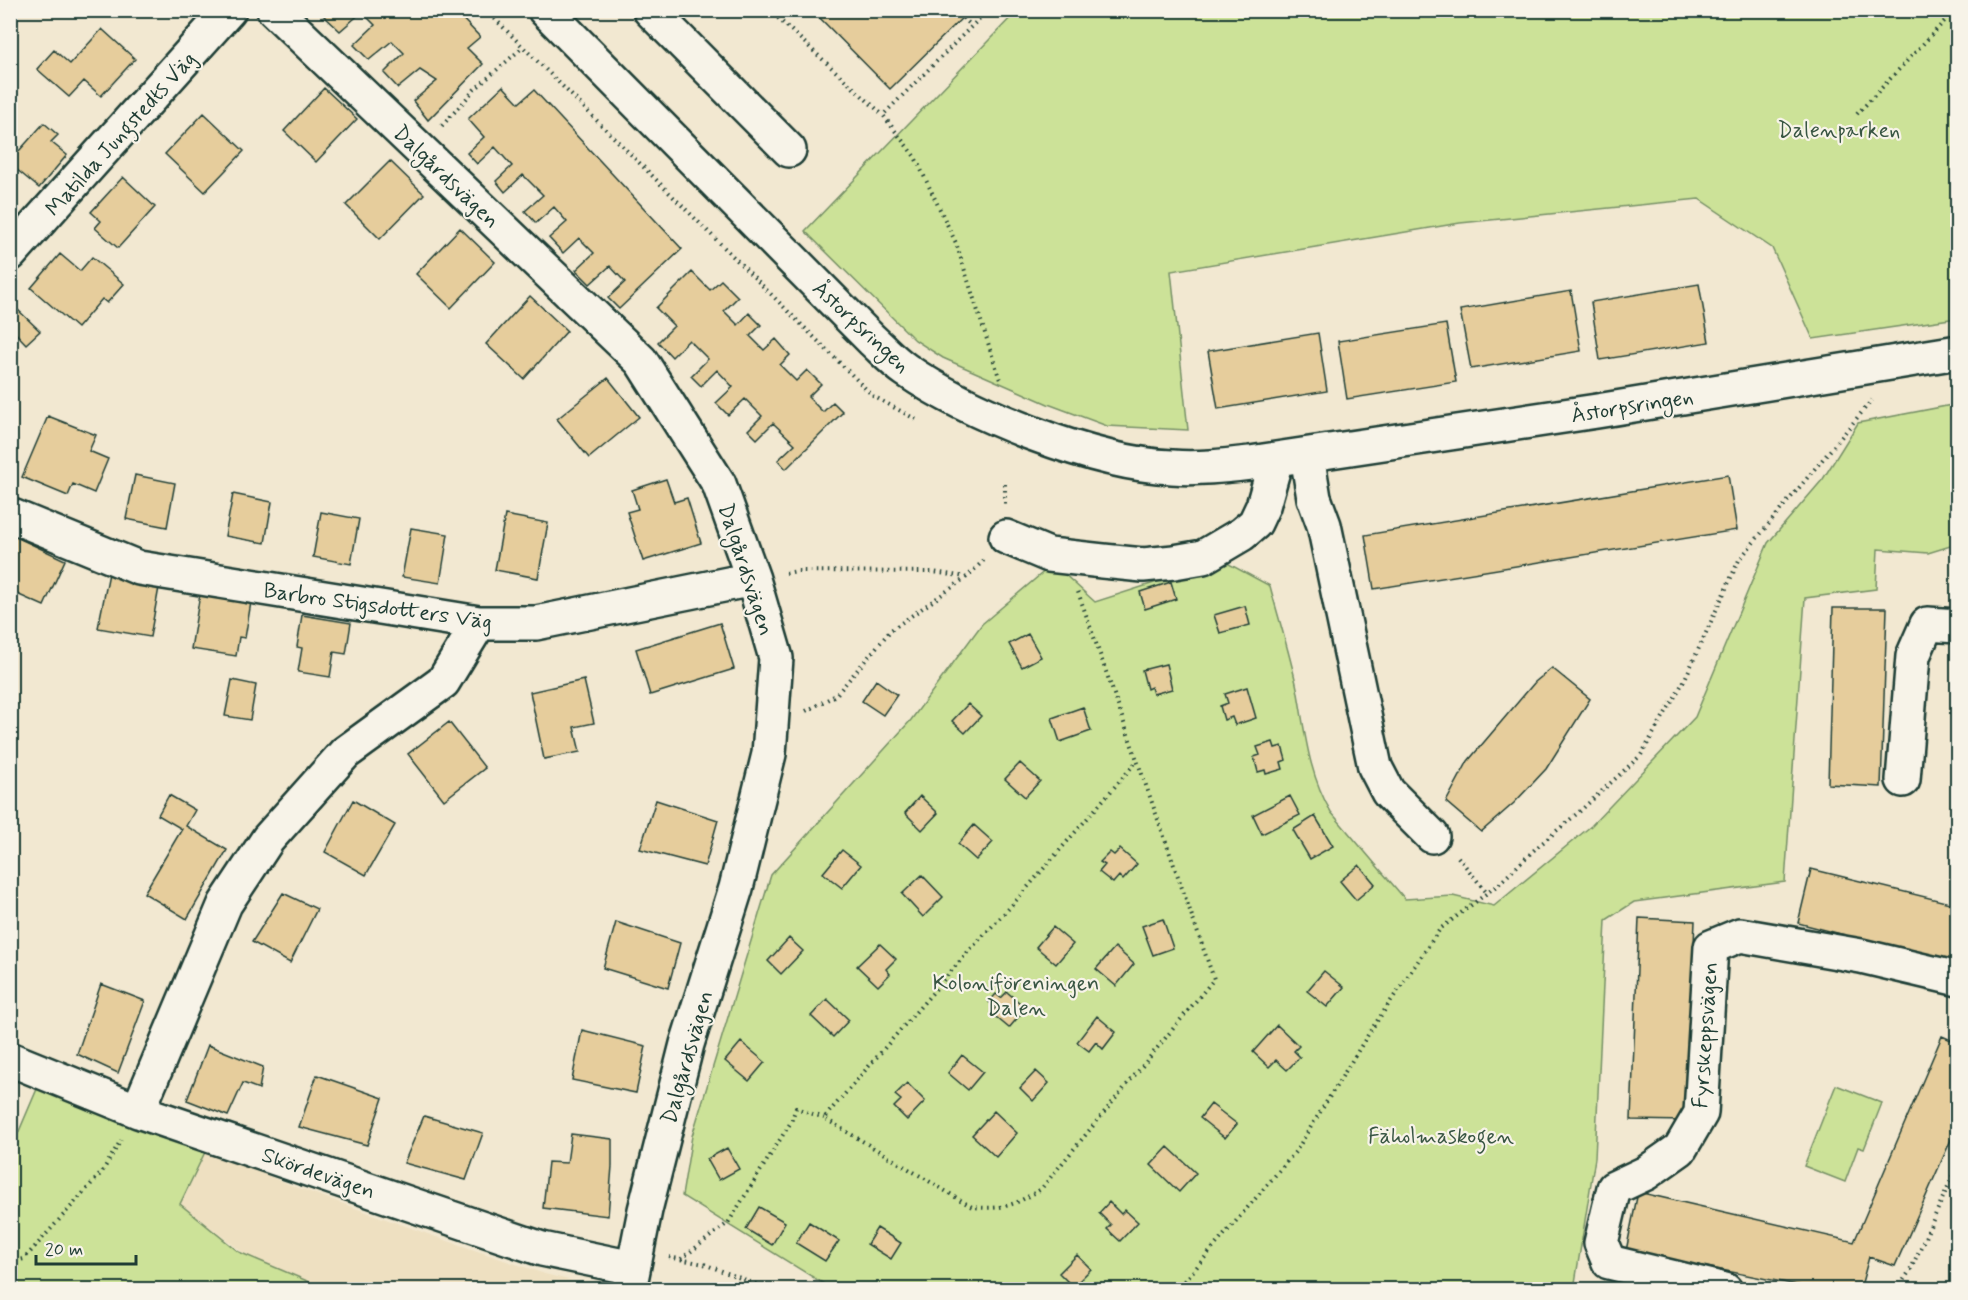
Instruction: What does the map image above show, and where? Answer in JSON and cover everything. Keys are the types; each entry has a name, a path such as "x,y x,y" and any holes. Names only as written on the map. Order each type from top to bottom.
{"street":[{"name":"Matilda Jungstedts Väg","path":"10,254 229,10"},
{"name":"Dalgårdsvägen","path":"273,10 641,361 719,484 753,579 776,658 769,754 736,888 687,1044 633,1269"},
{"name":"Åstorpsringen","path":"545,10 872,340 905,369 960,402 1024,429 1074,447 1126,461 1170,467 1214,467 1292,457 1958,352"},
{"path":"650,10 789,150"},
{"path":"1006,537 1049,555 1143,565 1203,557 1242,534 1255,523 1292,457"},
{"path":"1292,457 1314,498 1324,525 1375,767 1388,792 1432,836"},
{"name":"Barbro Stigsdotters Väg","path":"10,514 139,568 478,623 536,623 753,579"},
{"path":"138,1111 225,904 268,839 345,753 443,682 478,623"},
{"path":"1903,780 1913,656 1928,624 1958,626"},
{"name":"Fyrskeppsvägen","path":"1725,1290 1674,1284 1610,1262 1600,1242 1614,1188 1646,1173 1680,1149 1701,1113 1711,947 1740,935 1861,956 1958,979"},
{"name":"Skördevägen","path":"10,1059 138,1111 542,1249 633,1269"}],"path":[{"path":"486,10 873,396"},
{"path":"769,10 883,116 915,157 956,243 1000,380"},
{"path":"883,116 988,10"},
{"path":"1857,114 1955,10"},
{"path":"963,18 972,26"},
{"path":"421,151 474,90 523,47"},
{"path":"1177,1290 1296,1151 1371,1030 1440,929 1487,893 1641,755 1684,681 1739,560 1878,392"},
{"path":"771,729 836,695 891,630 967,577 1006,537 1005,483"},
{"path":"681,1259 728,1223 791,1122 796,1108 824,1118 972,1206 994,1209 1015,1204 1041,1189 1214,980 1066,557"},
{"path":"753,579 797,571 933,572 967,577"},
{"path":"824,1118 1137,761"},
{"path":"1432,836 1461,859 1487,893"},
{"path":"10,1262 24,1259 102,1172 138,1111"},
{"path":"1897,1290 1911,1269 1958,1164"},
{"path":"633,1269 681,1259 704,1264 771,1290"}],"shaded area":[{"path":"206,1150 293,1186 442,1239 545,1274 605,1289 326,1289 246,1255 180,1204"}],"green space":[{"name":"Dalenparken","path":"1017,11 1957,11 1957,318 1813,339 1772,248 1699,199 1460,223 1171,271 1188,430 1107,426 1048,404 943,358 915,340 805,231"},
{"name":"Koloniföreningen Dalen","path":"1957,404 1957,544 1928,553 1878,549 1876,589 1805,598 1785,882 1634,902 1606,920 1595,1158 1574,1289 832,1289 682,1196 692,1136 771,875 911,720 982,624 1047,569 1062,572 1095,602 1179,575 1218,558 1270,586 1294,675 1312,767 1331,812 1405,899 1453,896 1494,906 1591,826 1695,717 1768,543 1823,479 1858,423"},
{"path":"1836,1085 1882,1103 1864,1149 1858,1147 1845,1182 1804,1166"},
{"path":"37,1089 206,1150 180,1204 239,1252 326,1289 11,1290 11,1150"}],"building":[{"path":"328,10 454,10 480,37 467,48 483,64 428,120 413,101 437,81 420,70 398,88 384,73 404,53 392,41 369,60 354,45 375,25 362,12 340,31 323,15"},
{"path":"812,10 970,10 890,89"},
{"path":"102,29 135,59 101,96 84,81 69,97 37,69 54,50 70,64"},
{"path":"503,86 519,103 534,90 682,249 619,309 608,298 625,282 610,266 590,284 576,270 594,253 579,238 563,253 549,238 567,222 554,207 536,223 525,211 543,195 523,175 505,192 496,181 512,166 495,147 477,164 467,153 484,137 468,119"},
{"path":"324,88 357,119 316,162 284,131"},
{"path":"204,113 244,151 205,192 165,154"},
{"path":"44,123 58,135 51,142 67,155 39,188 10,164 10,161"},
{"path":"390,161 424,194 380,239 346,205"},
{"path":"123,177 155,207 118,248 95,228 101,221 91,212"},
{"path":"460,228 495,262 451,308 416,274"},
{"path":"60,254 80,271 92,257 124,284 107,303 102,299 77,328 31,288"},
{"path":"692,272 710,290 721,280 738,297 724,311 738,325 749,313 761,325 750,336 764,350 776,339 790,355 780,365 796,381 807,370 821,384 808,397 823,412 833,402 843,412 786,469 778,460 795,444 773,423 757,439 748,430 762,416 745,399 728,415 716,403 733,387 717,370 701,386 691,376 708,359 689,340 672,357 658,342 674,326 656,308"},
{"path":"1699,284 1709,342 1600,360 1591,302"},
{"path":"1571,291 1581,351 1471,369 1460,310"},
{"path":"530,296 567,331 524,379 486,344"},
{"path":"17,309 40,331 26,344 10,327 10,315"},
{"path":"1446,324 1456,382 1347,399 1338,341"},
{"path":"1318,333 1327,391 1218,409 1208,351"},
{"path":"608,378 639,417 589,458 557,419"},
{"path":"48,416 96,435 89,451 108,459 94,493 73,484 68,496 22,477"},
{"path":"135,475 175,483 167,527 126,519"},
{"path":"1728,475 1737,530 1374,589 1365,535"},
{"path":"666,479 674,502 687,498 701,543 643,561 627,512 638,509 632,490"},
{"path":"233,494 272,502 265,543 225,536"},
{"path":"321,512 359,519 351,564 313,557"},
{"path":"505,515 548,523 538,578 495,570"},
{"path":"411,528 448,534 440,583 402,577"},
{"path":"14,536 65,560 44,606 10,591 10,544"},
{"path":"109,573 160,582 150,637 98,628"},
{"path":"1171,582 1176,599 1145,609 1140,592"},
{"path":"200,594 251,602 245,638 239,637 236,656 191,649"},
{"path":"1245,606 1250,625 1220,633 1214,615"},
{"path":"1833,608 1887,608 1881,787 1828,784"},
{"path":"302,615 351,623 346,654 334,652 330,677 298,672 302,648 297,647"},
{"path":"720,623 734,669 650,695 636,649"},
{"path":"1028,634 1041,657 1022,667 1009,644"},
{"path":"1166,664 1172,689 1153,694 1151,687 1147,689 1142,670"},
{"path":"1552,668 1590,699 1546,769 1514,803 1481,832 1446,802 1468,761 1535,682"},
{"path":"232,680 256,685 250,720 225,716"},
{"path":"584,680 594,723 574,727 580,752 544,759 530,692"},
{"path":"876,680 897,695 883,715 862,701"},
{"path":"1247,687 1256,718 1235,725 1232,717 1224,720 1220,706 1228,703 1225,694"},
{"path":"968,704 981,716 965,733 952,721"},
{"path":"1083,707 1091,731 1060,742 1052,718"},
{"path":"449,722 485,768 444,800 408,754"},
{"path":"1273,742 1275,748 1282,746 1286,760 1281,762 1283,769 1266,774 1265,770 1258,772 1254,757 1260,755 1257,747"},
{"path":"1020,763 1040,781 1025,797 1005,779"},
{"path":"169,795 195,810 186,826 227,850 187,919 144,893 182,829 158,815"},
{"path":"920,796 938,813 922,830 905,813"},
{"path":"1290,796 1300,815 1262,834 1253,815"},
{"path":"353,800 395,825 366,875 325,852"},
{"path":"656,800 718,820 705,866 640,849"},
{"path":"1315,816 1333,846 1310,859 1293,830"},
{"path":"974,825 993,842 976,860 958,844"},
{"path":"1120,849 1137,864 1123,880 1119,876 1113,883 1099,872 1105,865 1100,862 1110,852 1114,855"},
{"path":"842,850 861,865 842,888 823,873"},
{"path":"1359,865 1375,884 1356,900 1340,881"},
{"path":"1811,869 1958,905 1958,964 1798,923"},
{"path":"922,875 943,897 923,917 902,894"},
{"path":"283,893 317,909 290,963 252,942"},
{"path":"1639,918 1695,921 1686,1121 1631,1120"},
{"path":"1163,919 1173,948 1153,955 1142,926"},
{"path":"616,922 680,943 668,988 603,968"},
{"path":"1053,927 1073,944 1056,964 1036,947"},
{"path":"789,938 803,951 781,974 768,961"},
{"path":"880,944 896,959 886,969 890,974 878,986 857,966"},
{"path":"1115,947 1134,964 1116,986 1096,969"},
{"path":"1324,971 1344,987 1327,1007 1307,991"},
{"path":"101,984 145,1001 118,1073 77,1054"},
{"path":"1007,992 1026,1008 1009,1028 991,1013 996,1007 989,1002 996,994 1001,998"},
{"path":"827,999 849,1020 833,1037 811,1016"},
{"path":"1097,1016 1116,1032 1103,1049 1096,1042 1089,1051 1077,1042"},
{"path":"1277,1025 1299,1046 1294,1051 1300,1057 1287,1070 1276,1060 1269,1067 1253,1052"},
{"path":"582,1030 646,1046 636,1093 572,1080"},
{"path":"1942,1036 1958,1043 1958,1124 1895,1266 1869,1257 1860,1290 1822,1290 1626,1251 1638,1192 1854,1242"},
{"path":"741,1042 765,1062 749,1081 725,1061"},
{"path":"208,1045 263,1067 259,1089 243,1083 228,1116 187,1100"},
{"path":"962,1055 983,1072 968,1090 948,1073"},
{"path":"1036,1071 1049,1083 1033,1101 1020,1088"},
{"path":"317,1075 383,1098 367,1145 299,1127"},
{"path":"907,1083 925,1101 907,1120 894,1107 901,1100 895,1095"},
{"path":"1211,1104 1237,1124 1225,1138 1200,1118"},
{"path":"994,1111 1017,1133 996,1157 972,1135"},
{"path":"424,1116 483,1133 466,1180 404,1163"},
{"path":"571,1134 612,1139 608,1216 543,1208 548,1162 567,1163"},
{"path":"1168,1147 1196,1173 1179,1192 1151,1165"},
{"path":"727,1148 739,1169 719,1180 707,1159"},
{"path":"1109,1202 1121,1214 1125,1210 1138,1222 1120,1241 1107,1229 1111,1225 1099,1213"},
{"path":"759,1207 785,1222 772,1245 746,1229"},
{"path":"809,1222 839,1241 825,1261 796,1243"},
{"path":"877,1228 901,1243 891,1259 867,1244"},
{"path":"1077,1255 1091,1269 1073,1287 1059,1273"}],"park label":[{"name":"Fäholmaskogen","path":"1441,1135"}]}
